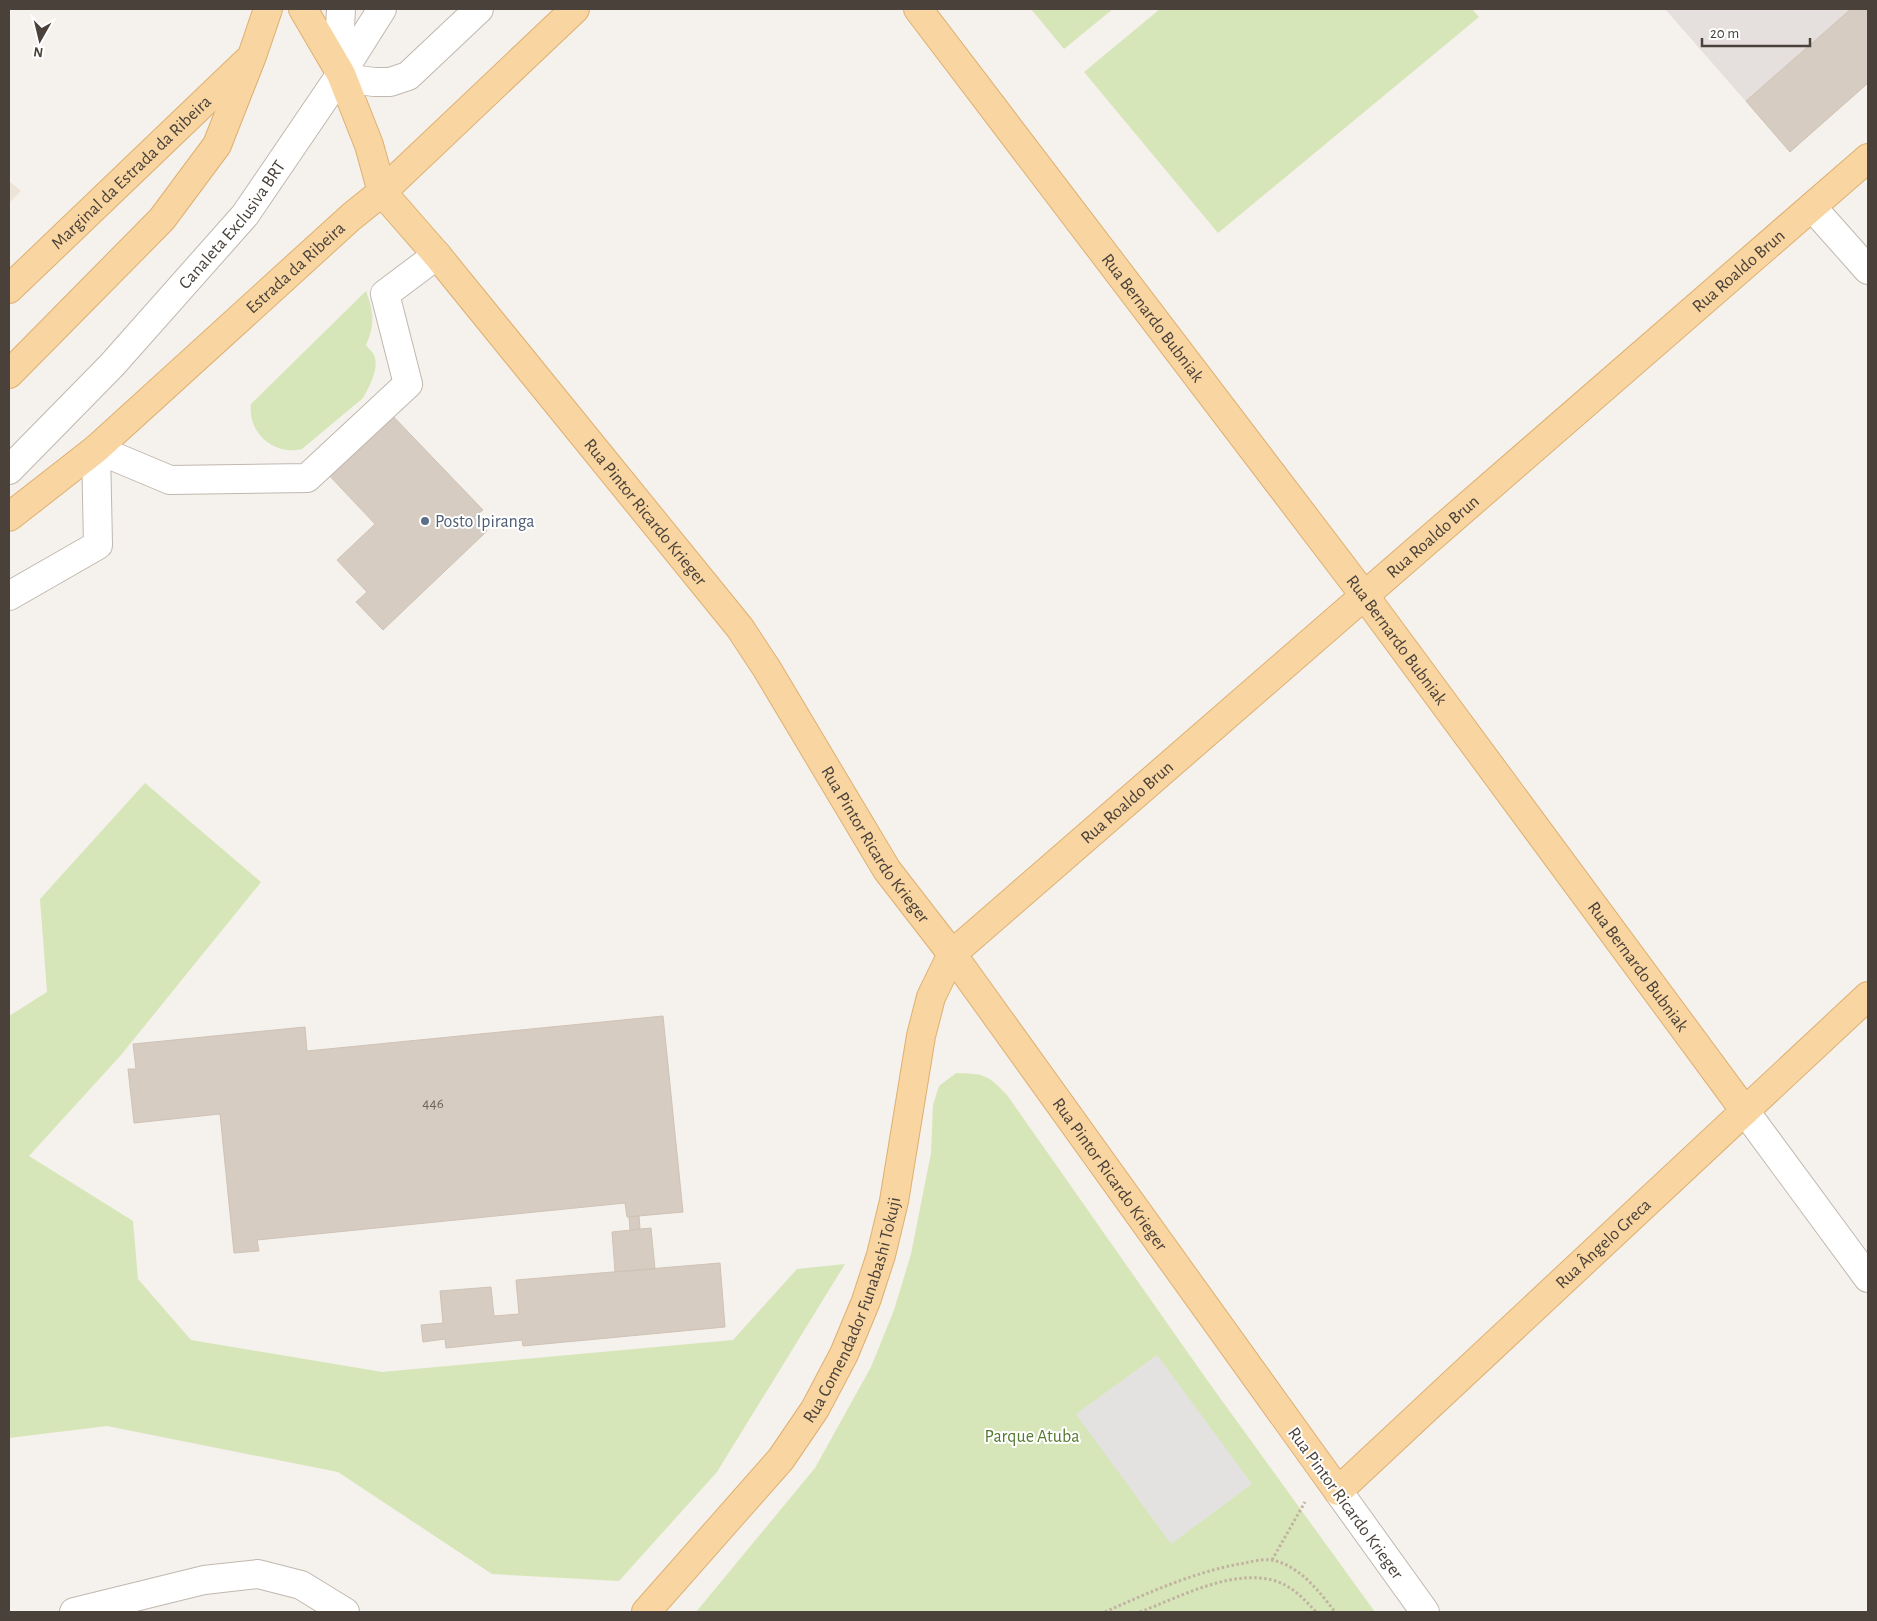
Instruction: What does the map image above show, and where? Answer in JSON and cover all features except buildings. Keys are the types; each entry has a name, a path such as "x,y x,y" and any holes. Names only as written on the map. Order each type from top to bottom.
{"main road":[{"path":"9,374 162,219 217,145 252,56 268,9"},
{"name":"Rua Pintor Ricardo Krieger","path":"303,9 341,74 369,145 382,192 437,255 740,628 767,669 887,870 952,954 1331,1481"},
{"name":"Estrada da Ribeira","path":"9,518 96,449 351,217 382,192 575,9"},
{"name":"Rua Bernardo Bubniak","path":"918,9 1364,595 1745,1111"},
{"name":"Marginal da Estrada da Ribeira","path":"9,289 252,56"},
{"name":"Rua Roaldo Brun","path":"952,954 1868,158"},
{"name":"Rua Comendador Funabashi Tokuji","path":"646,1612 781,1460 816,1409 844,1354 866,1301 881,1255 894,1201 920,1036 932,997 952,954"},
{"name":"Rua Ângelo Greca","path":"1331,1481 1745,1111 1868,996"}],"street":[{"path":"341,9 339,46 341,74 350,78 374,82 390,82 408,76 480,9"},
{"name":"Canaleta Exclusiva BRT","path":"9,470 112,365 245,215 341,74 382,9"},
{"path":"1812,207 1868,270"},
{"path":"9,596 98,545 96,449 170,480 307,478 408,384 385,294 437,255"},
{"name":"Canaleta Exclusiva BRT","path":"9,449 112,365"},
{"name":"Rua Bernardo Bubniak","path":"1745,1111 1868,1278"},
{"name":"Rua Pintor Ricardo Krieger","path":"1331,1481 1425,1612"},
{"path":"74,1612 204,1580 258,1574 301,1585 345,1612"}],"path":[{"path":"1272,1560 1331,1481"},
{"path":"1105,1612 1208,1571 1257,1560 1272,1560 1289,1566 1302,1576 1335,1612"},
{"path":"1140,1612 1218,1582 1244,1577 1264,1577 1283,1583 1302,1596 1316,1612"}],"shaded area":[{"path":"1665,9 1868,9 1868,83 1790,152"},
{"path":"9,181 21,191 9,203"},
{"path":"1157,1355 1252,1484 1171,1544 1076,1414"}],"green space":[{"path":"1031,9 1113,9 1064,49"},
{"path":"1160,9 1472,9 1479,17 1218,233 1084,72"},
{"path":"366,291 371,305 372,325 366,345 374,355 376,365 373,377 363,398 302,449 282,449 264,440 253,424 251,404"},
{"path":"145,783 261,882 121,1055 29,1156 133,1221 138,1279 191,1340 382,1372 733,1340 797,1269 845,1264 717,1472 619,1581 492,1574 338,1472 107,1426 9,1438 9,1016 47,992 40,899"},
{"name":"Parque Atuba","path":"956,1073 985,1076 1007,1095 1207,1380 1375,1612 696,1612 815,1468 871,1367 894,1310 911,1254 931,1153 933,1105 939,1086"}],"place":[{"name":"Posto Ipiranga","path":"425,521"}]}
